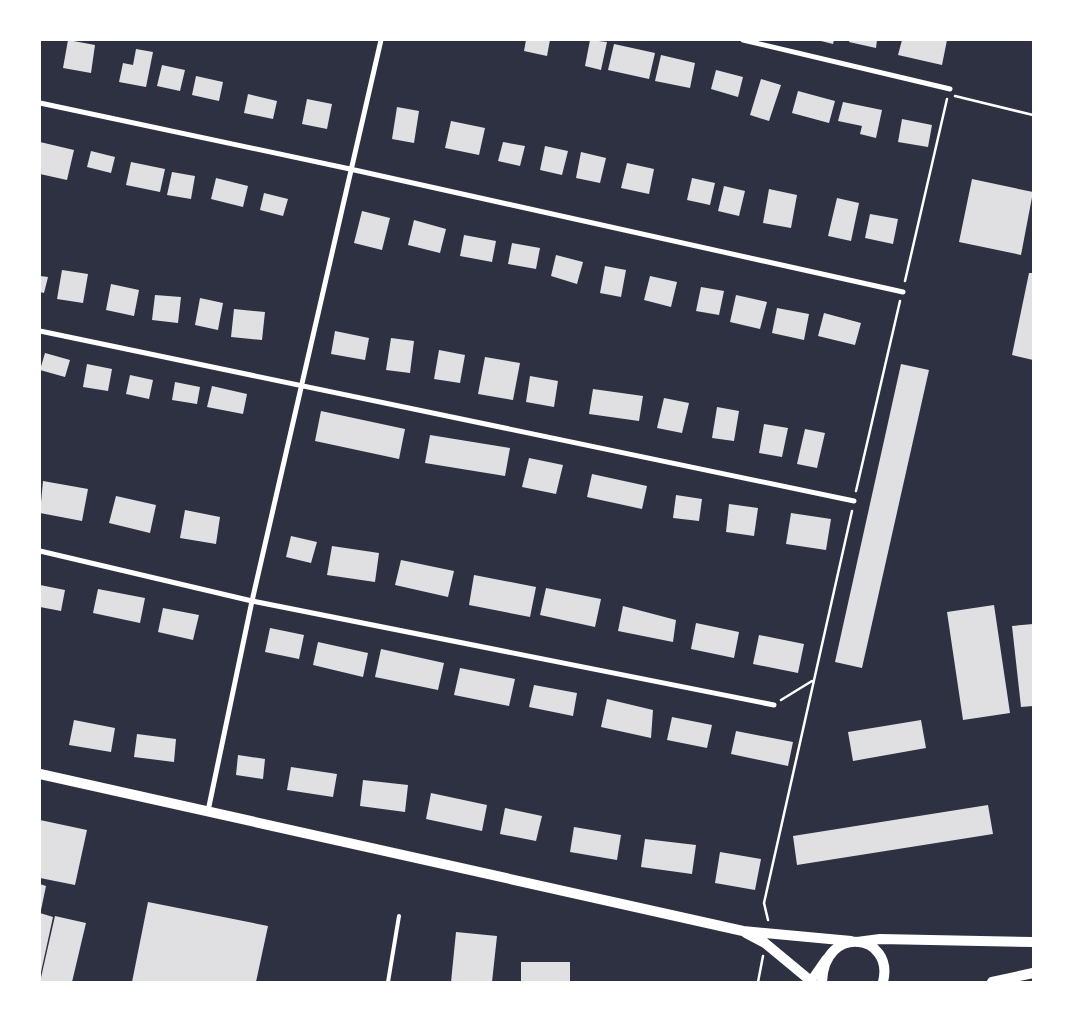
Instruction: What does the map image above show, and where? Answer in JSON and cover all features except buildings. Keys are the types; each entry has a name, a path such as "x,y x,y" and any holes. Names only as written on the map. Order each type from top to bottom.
{"main road":[{"path":"40,774 743,931 854,941 880,939 1033,942"},
{"path":"743,931 765,943 811,982"},
{"path":"822,982 826,959 836,948 854,941 871,946 879,954 884,963 883,982"},
{"path":"992,982 1033,973"}],"street":[{"path":"208,811 252,601 381,40"},
{"path":"743,40 949,92"},
{"path":"40,103 350,169 903,292"},
{"path":"40,331 854,501"},
{"path":"40,551 252,601 774,705"},
{"path":"811,982 826,959"}],"lane":[{"path":"388,982 399,916"}],"path":[{"path":"949,92 1033,116"},
{"path":"774,705 812,681"},
{"path":"758,982 763,952"}]}
